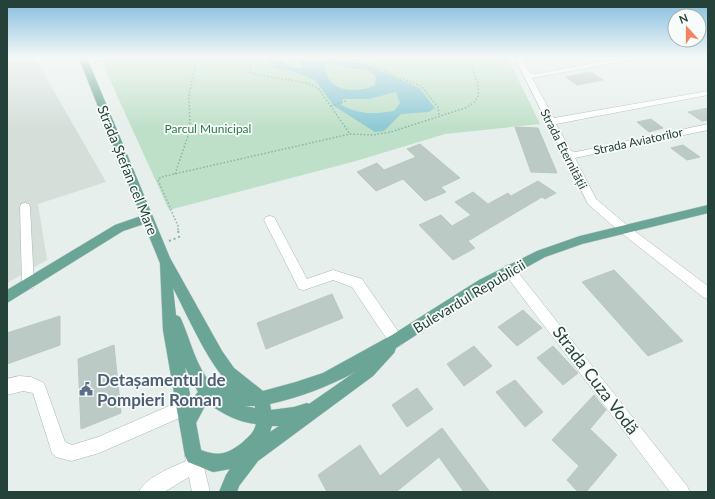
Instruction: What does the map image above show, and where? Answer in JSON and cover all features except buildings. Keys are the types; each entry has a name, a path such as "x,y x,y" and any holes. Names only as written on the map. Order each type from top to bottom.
{"main road":[{"name":"Strada Ștefan cel Mare","path":"92,81 164,260"},
{"name":"Bulevardul Republicii","path":"210,394 227,390 242,398 261,399 296,390 327,379 397,340 484,284 541,254 580,240 708,209"},
{"path":"7,297 119,228 148,218"},
{"path":"164,260 170,330 195,461 213,462 234,460 252,456"},
{"path":"164,260 217,356 229,373 261,399 265,418 261,437 234,460"},
{"path":"169,305 189,363 204,388 232,409 252,417 275,418 297,415 325,403"},
{"path":"228,492 232,480 252,456 368,370 397,340"},
{"path":"186,414 199,400 210,394"}],"street":[{"name":"Strada Eternității","path":"529,81 592,201 624,229 708,293"},
{"path":"550,121 560,121 708,93"},
{"name":"Strada Aviatorilor","path":"567,154 576,154 708,126"},
{"path":"25,208 28,284"},
{"path":"270,220 304,285 333,275 357,283 387,328 397,340"},
{"name":"Strada Cuza Vodă","path":"509,270 681,492"},
{"path":"7,387 23,382 32,384 39,388 58,447 62,451 72,453 186,414"},
{"path":"148,492 195,461 201,492"}],"path":[{"path":"174,174 190,130 189,94 192,81"},
{"path":"295,81 313,85 318,88 350,134"},
{"path":"408,81 421,86 438,107 439,116"},
{"path":"158,245 179,237 178,226 158,180 161,177 350,134 374,135 427,122 439,116 464,109 474,104 478,99 479,93 475,81"},
{"path":"331,106 346,101"}],"shaded area":[{"path":"7,81 48,81 106,182 38,204 47,260 7,283"}],"green space":[{"name":"Parcul Municipal","path":"111,81 519,81 540,124 445,134 356,161 169,210"}],"water":[{"path":"316,81 330,81 339,88 358,90 375,85 375,81 404,81 419,88 435,108 429,112 401,114 384,131 375,132 334,106","holes":["396,92 400,103 394,111 380,113 355,111 341,105 343,99 369,99"]}],"place":[{"name":"Detașamentul de Pompieri Roman","path":"86,389"}]}
